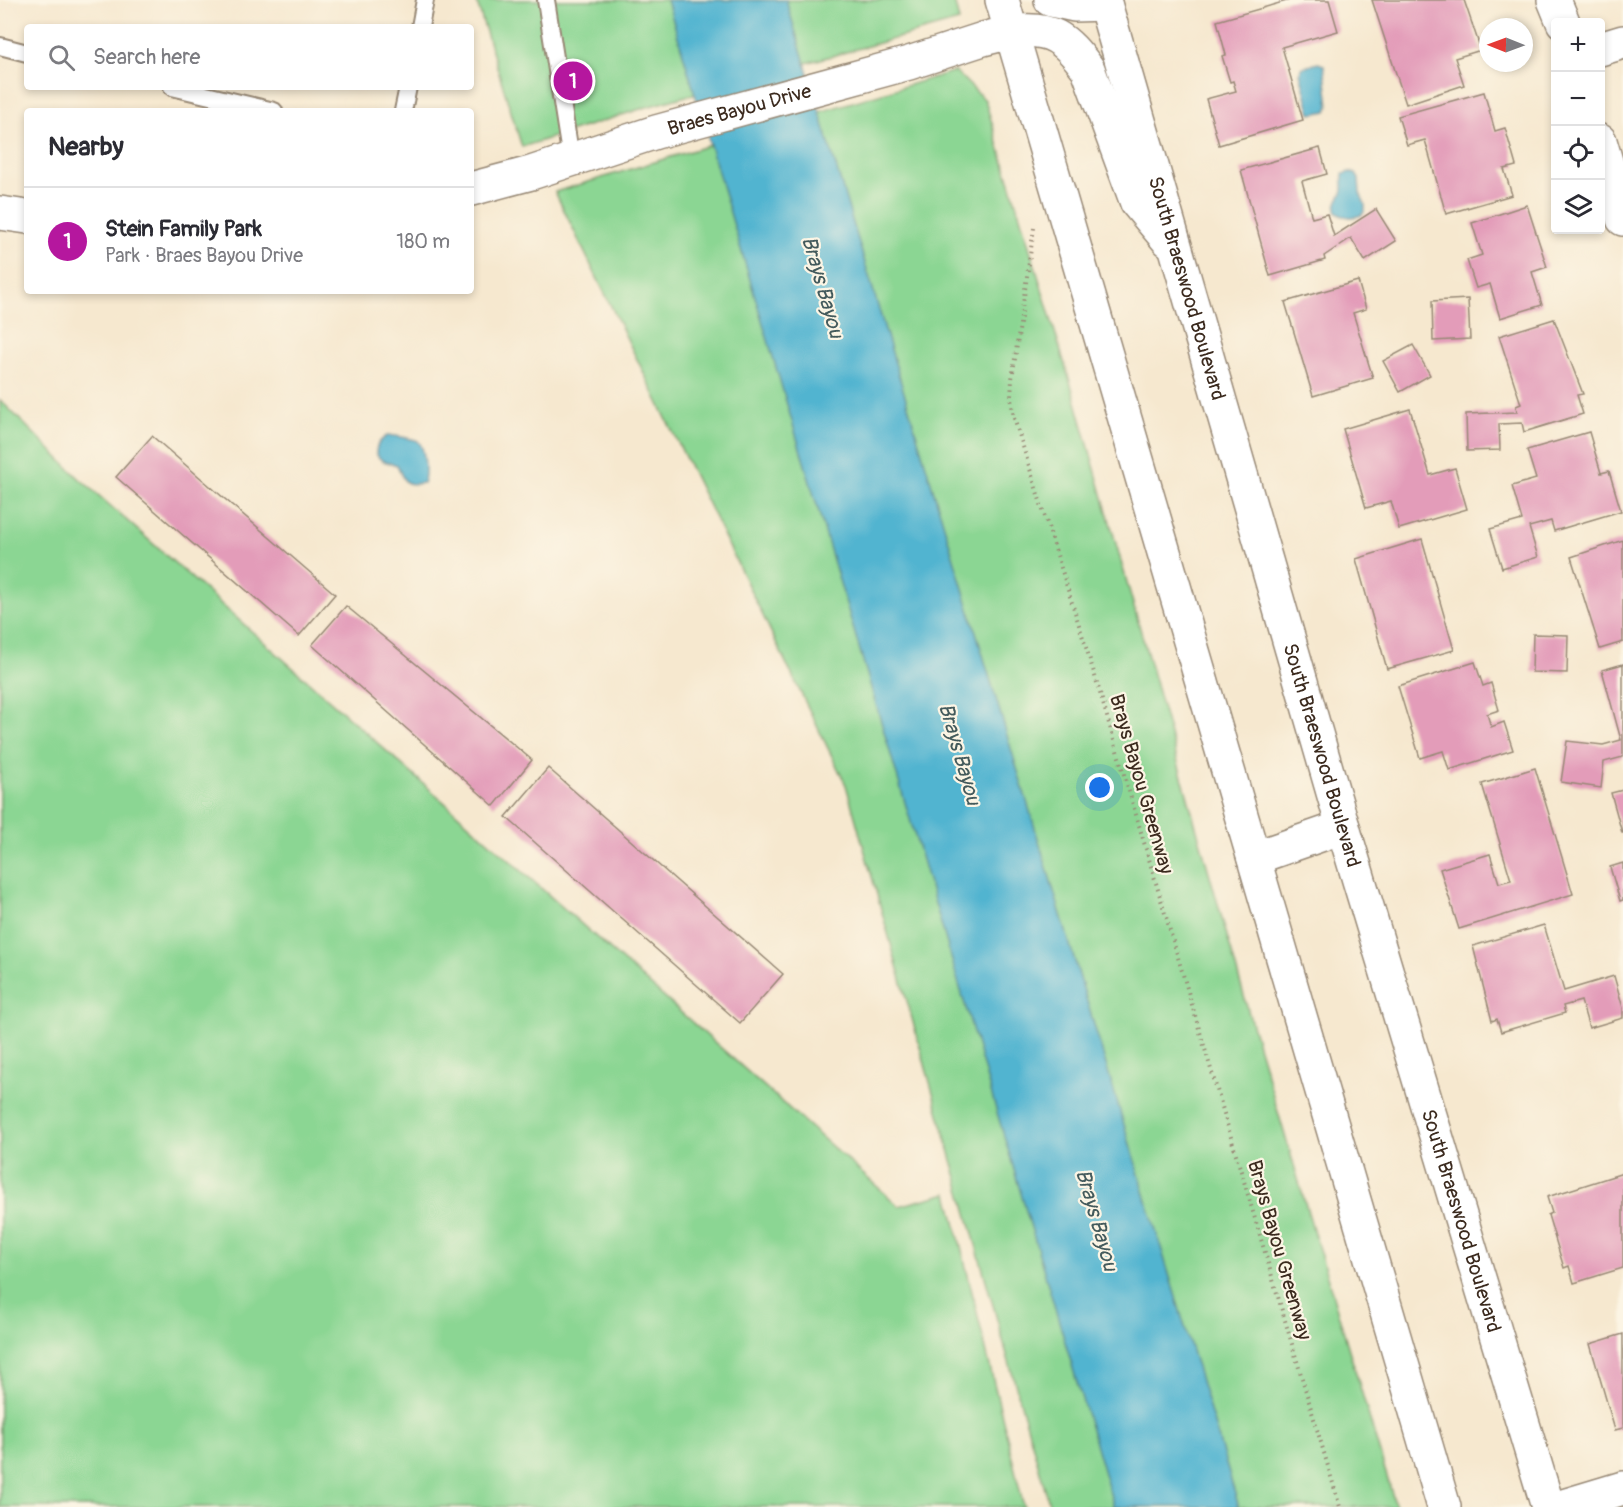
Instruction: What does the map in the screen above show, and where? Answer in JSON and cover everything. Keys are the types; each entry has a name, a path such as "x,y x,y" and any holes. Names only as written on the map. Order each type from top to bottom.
{"main road":[{"path":"1002,0 1444,1507"},
{"path":"1052,0 1074,5 1109,1"},
{"path":"1554,0 1561,18"},
{"name":"South Braeswood Boulevard","path":"1109,1 1175,248 1343,827 1548,1507"},
{"name":"Braes Bayou Drive","path":"474,188 656,132 909,63 983,39 1030,29 1064,40 1082,59 1088,69 1137,203 1175,248"},
{"path":"1605,47 1623,42"},
{"path":"1605,158 1623,219"},
{"path":"0,213 24,217"},
{"path":"1254,858 1343,827"},
{"path":"1560,1507 1623,1488"}],"lane":[{"path":"421,24 425,0"},
{"path":"546,0 571,160"},
{"path":"0,46 24,52"},
{"path":"185,90 261,108"},
{"path":"404,108 407,90"}],"path":[{"name":"Brays Bayou Greenway","path":"1035,220 1012,379 1011,399 1014,418 1098,688 1340,1507"}],"green space":[{"path":"476,0 954,0 959,21 650,106 522,147"},
{"path":"955,71 985,100 1074,395 1255,1035 1396,1507 1050,1507 846,785 555,192"},
{"path":"0,400 79,478 899,1206 948,1193 1024,1507 0,1507"}],"water":[{"name":"Brays Bayou","path":"667,0 786,0 1239,1507 1114,1507"},
{"path":"1318,63 1324,65 1329,106 1327,111 1311,114 1300,73 1301,68"},
{"path":"1349,172 1356,174 1359,179 1365,210 1362,215 1349,217 1340,215 1336,208 1343,191 1343,174"},
{"path":"389,435 418,441 425,461 423,483 408,483 403,479 397,465 379,458 377,446"}],"building":[{"path":"1290,0 1329,0 1338,31 1282,47 1303,120 1219,145 1206,99 1236,91 1233,81 1230,82 1222,56 1226,55 1217,21"},
{"path":"1372,0 1464,0 1479,44 1479,51 1455,58 1464,85 1406,104"},
{"path":"1484,92 1495,131 1505,128 1516,166 1504,169 1512,195 1446,214 1425,140 1407,145 1398,116"},
{"path":"1320,148 1327,174 1302,181 1312,218 1327,214 1334,236 1376,209 1396,241 1365,261 1351,238 1324,256 1325,260 1270,276 1241,170"},
{"path":"1527,205 1547,267 1532,272 1542,305 1500,318 1490,284 1476,288 1467,260 1482,255 1472,223"},
{"path":"1358,281 1366,309 1353,313 1373,378 1313,396 1285,302"},
{"path":"1468,299 1470,339 1433,341 1432,301"},
{"path":"1554,319 1583,394 1577,395 1583,414 1524,432 1522,423 1499,424 1500,450 1467,451 1466,414 1517,412 1516,406 1521,404 1499,336"},
{"path":"1413,345 1430,375 1400,392 1383,361"},
{"path":"1410,409 1430,475 1455,468 1467,509 1399,529 1391,501 1366,508 1343,429"},
{"path":"1589,432 1601,473 1609,471 1621,511 1554,531 1551,521 1529,527 1538,557 1502,568 1490,529 1522,520 1512,486 1536,479 1527,450"},
{"path":"152,436 335,594 299,636 116,477"},
{"path":"1422,539 1454,650 1387,669 1356,559"},
{"path":"1623,540 1623,642 1600,649 1571,557"},
{"path":"346,606 532,760 494,806 312,645"},
{"path":"1533,634 1568,635 1567,673 1532,672"},
{"path":"1475,662 1483,686 1491,683 1499,710 1487,714 1491,727 1504,722 1513,750 1449,770 1443,751 1420,758 1398,686"},
{"path":"1623,664 1623,757 1604,762 1601,788 1561,782 1567,741 1603,745 1621,740 1602,670"},
{"path":"548,768 783,974 740,1023 506,817"},
{"path":"1535,768 1573,894 1459,929 1440,869 1490,854 1499,883 1511,880 1482,784"},
{"path":"1623,790 1623,833 1622,833 1611,793"},
{"path":"1623,863 1623,900 1620,901 1610,867"},
{"path":"1544,925 1564,991 1614,976 1623,1008 1623,1018 1589,1028 1581,1001 1563,1006 1565,1013 1501,1032 1497,1019 1492,1021 1473,946"},
{"path":"1623,1173 1623,1268 1574,1283 1569,1266 1564,1268 1548,1215 1552,1213 1547,1197"},
{"path":"1623,1334 1623,1428 1615,1430 1590,1344"}],"place":[{"name":"Stein Family Park","path":"573,81"}]}
